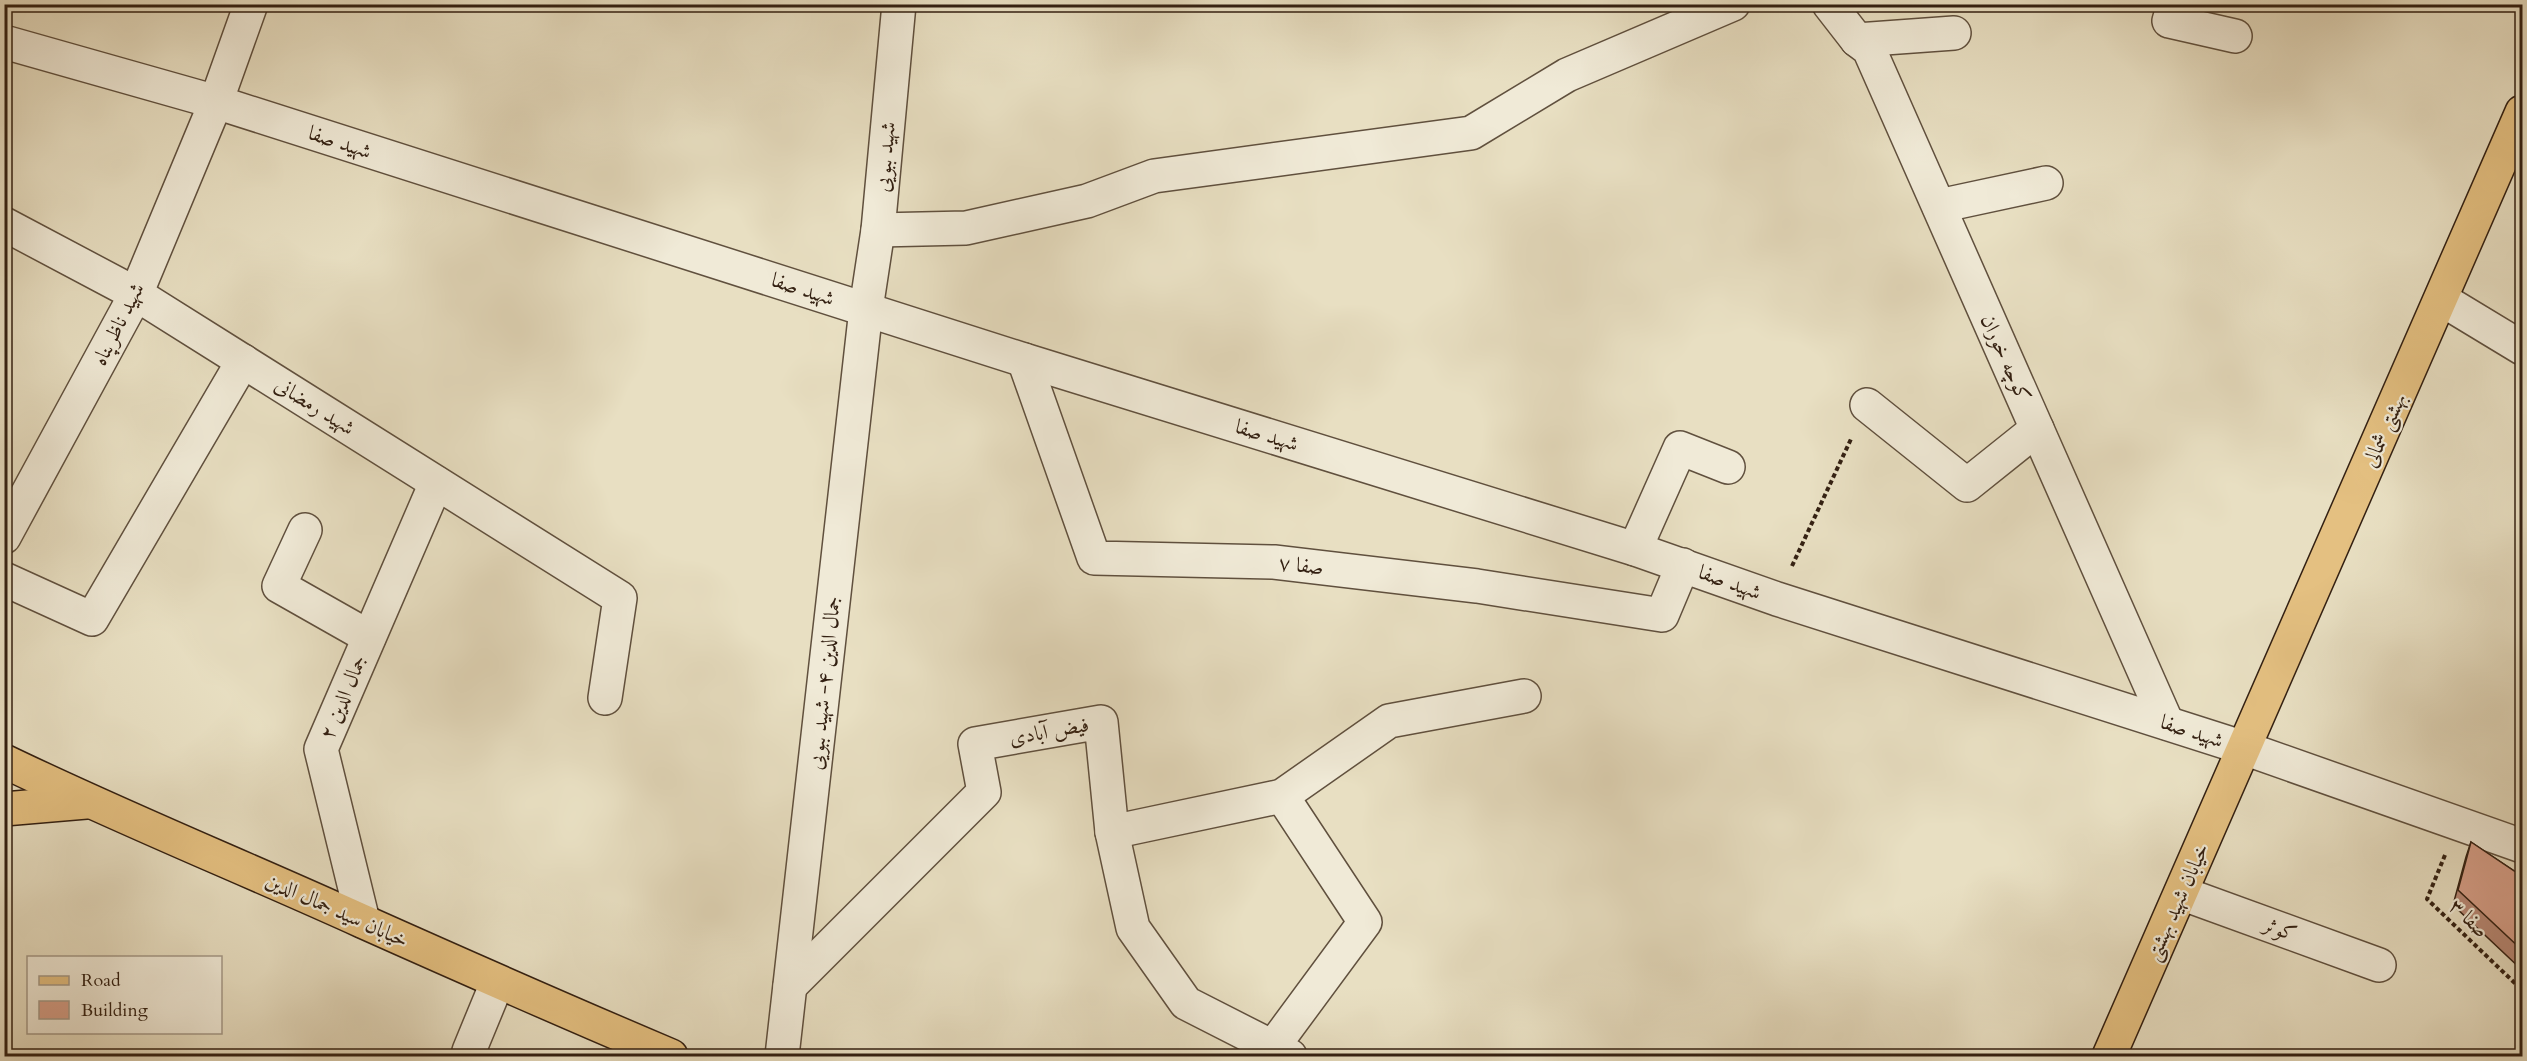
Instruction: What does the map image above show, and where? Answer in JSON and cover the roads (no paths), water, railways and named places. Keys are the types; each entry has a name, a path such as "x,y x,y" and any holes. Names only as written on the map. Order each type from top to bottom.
{"main road":[{"name":"بهشتی شمالی","path":"2244,748 2521,118"},
{"name":"خیابان شهید بهشتی","path":"2109,1056 2244,748"},
{"name":"خیابان سید جمال الدین","path":"4,761 90,802 363,921 497,983 671,1056"},
{"path":"4,809 90,802"}],"street":[{"name":"شهید ناظرپناه","path":"4,537 136,294 216,102 251,4"},
{"name":"شهید ببویی","path":"866,309 878,230 899,4"},
{"path":"878,230 966,228 1087,201 1154,176 1471,133 1567,75 1733,4"},
{"name":"کوچه خوران","path":"1829,4 1857,40 1869,49 2167,723"},
{"path":"2174,4 2169,21 2235,36"},
{"path":"1857,40 1954,33"},
{"name":"شهید صفا","path":"4,42 216,102 1024,360 1635,549 1777,599 2244,748 2523,846"},
{"path":"1939,206 2046,183"},
{"name":"شهید رمضانی","path":"4,224 136,294 620,598 605,698"},
{"path":"2441,299 2523,348"},
{"name":"جمال الدین ۴- شهید ببویی","path":"782,1056 866,309"},
{"name":"صفا ۷","path":"1024,360 1094,558 1274,562 1477,586 1662,615 1683,566"},
{"path":"4,579 92,619 243,361"},
{"path":"1867,405 1967,484 2037,429"},
{"path":"1635,549 1680,448 1728,467"},
{"name":"جمال الدین ۲","path":"363,921 321,749 436,483"},
{"path":"305,530 279,586 369,637"},
{"path":"1112,832 1282,796 1389,721 1524,696"},
{"name":"فیض آبادی","path":"790,986 984,792 975,744 1101,722 1112,832 1133,928 1186,1004 1281,1052"},
{"path":"1281,1052 1365,922 1282,796"},
{"name":"کوثر","path":"2181,893 2379,965"},
{"path":"467,1055 497,983"}]}
